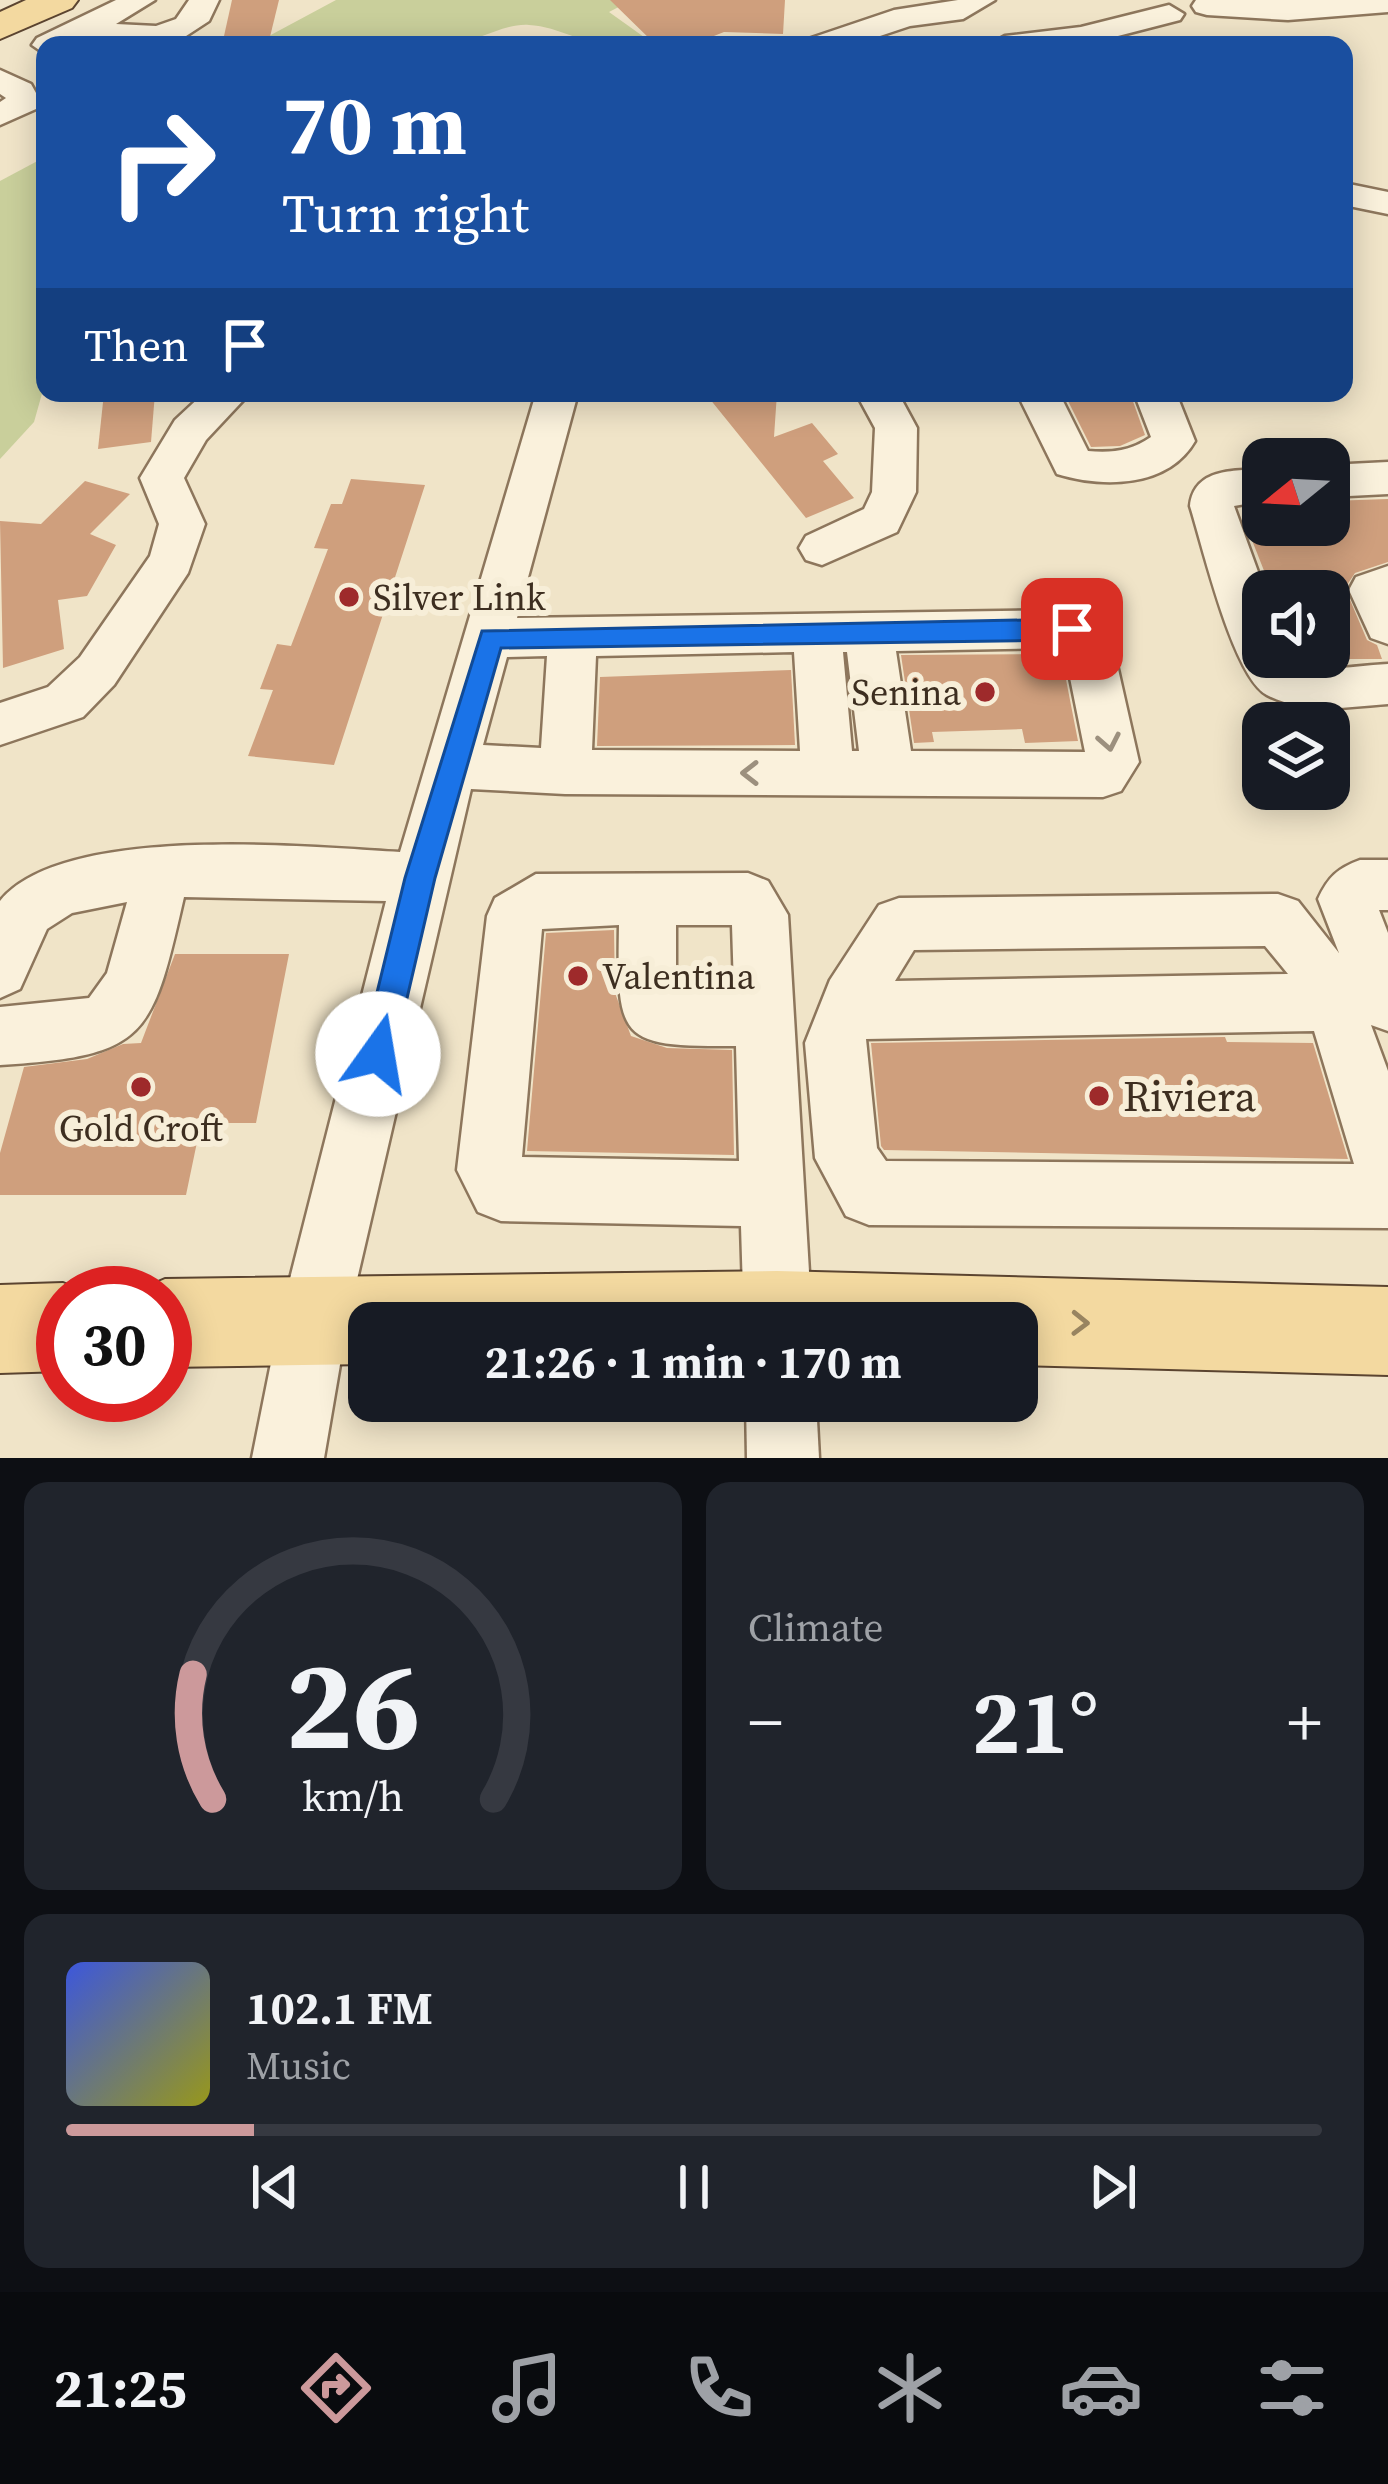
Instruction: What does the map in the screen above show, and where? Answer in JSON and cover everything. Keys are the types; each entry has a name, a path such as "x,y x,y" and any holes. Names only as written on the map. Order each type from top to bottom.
{"main road":[{"path":"0,27 74,12"},
{"path":"192,1322 348,1318"},
{"path":"1038,1324 1388,1330"},
{"path":"0,1329 36,1328"}],"street":[{"path":"55,36 74,12 140,0"},
{"path":"142,36 174,31 196,20 204,0"},
{"path":"849,36 905,16 963,10 980,0"},
{"path":"1105,36 1175,19 1274,20 1288,11 1388,4"},
{"path":"802,10 824,36"},
{"path":"74,12 108,34 126,36"},
{"path":"0,70 36,52"},
{"path":"0,80 19,91 24,102 0,115"},
{"path":"1353,196 1388,203"},
{"path":"0,724 64,702 97,671 172,561 182,524 162,478 190,430 220,402"},
{"path":"288,1458 314,1318 420,878 555,402"},
{"path":"822,548 881,520 894,492 896,428 882,402"},
{"path":"1042,402 1072,463 1096,470 1156,460 1174,441 1159,402"},
{"path":"1350,481 1388,478"},
{"path":"1242,487 1213,495 1212,506 1242,592"},
{"path":"1388,584 1373,590 1388,625"},
{"path":"455,766 565,772 1103,776 1113,762 1087,638 1072,629 491,638"},
{"path":"869,634 888,774"},
{"path":"817,635 828,774"},
{"path":"565,772 573,639"},
{"path":"1279,678 1296,687 1388,684"},
{"path":"0,970 26,911 83,881 163,872 420,878"},
{"path":"0,1036 78,1029 110,1018 126,1001 163,872"},
{"path":"1388,885 1360,885 1346,898 1388,1171"},
{"path":"648,899 647,1006 664,1018 765,1017"},
{"path":"772,1194 501,1189 489,1170 515,916 536,900 648,899 748,899 760,915 777,1302"},
{"path":"1360,1003 1299,936 1278,920 898,924 846,1011 836,1042 847,1157 869,1193 1388,1196"},
{"path":"846,1011 1360,1003"},
{"path":"782,1422 783,1458"}],"green space":[{"path":"336,0 632,0 609,12 643,36 574,36 529,25 483,36 269,36"},
{"path":"36,162 36,402 40,402 34,422 0,459 0,181"}],"building":[{"path":"232,0 279,0 270,36 224,36"},
{"path":"610,0 785,0 783,34 647,36"},
{"path":"103,402 154,402 151,442 98,449"},
{"path":"712,402 776,402 774,437 812,423 838,454 823,461 854,498 806,518"},
{"path":"1068,402 1133,402 1145,435 1120,446 1091,447"},
{"name":"Silver Link","path":"351,479 425,485 334,765 248,756 273,690 260,689 277,644 291,646 328,549 314,548 331,504 342,504"},
{"path":"85,481 130,494 90,534 116,545 87,596 58,600 64,649 3,668 0,521 41,524"},
{"path":"1388,499 1388,562 1355,573 1350,580 1350,570 1264,570 1254,546 1350,546 1350,500"},
{"path":"1350,600 1367,640 1377,645 1382,659 1350,659"},
{"name":"Senina","path":"1061,654 1078,741 1025,743 1022,729 932,732 934,742 914,743 901,655"},
{"path":"791,670 795,745 597,746 600,677"},
{"name":"Valentina","path":"614,930 615,993 631,1036 667,1048 732,1050 734,1155 527,1151 546,933"},
{"name":"Gold Croft","path":"175,954 289,954 256,1123 201,1123 186,1195 0,1195 0,1153 24,1067 87,1059 123,1044 141,1043"},
{"name":"Riviera","path":"1225,1037 1227,1042 1313,1043 1348,1159 884,1150 881,1146 871,1043"}],"place":[{"name":"Silver Link","path":"349,597"},
{"name":"Senina","path":"985,692"},
{"name":"Valentina","path":"578,976"},
{"name":"Gold Croft","path":"141,1087"},
{"name":"Riviera","path":"1099,1096"}],"route":[{"path":"378,1054 420,878 491,638 1072,629"}]}
